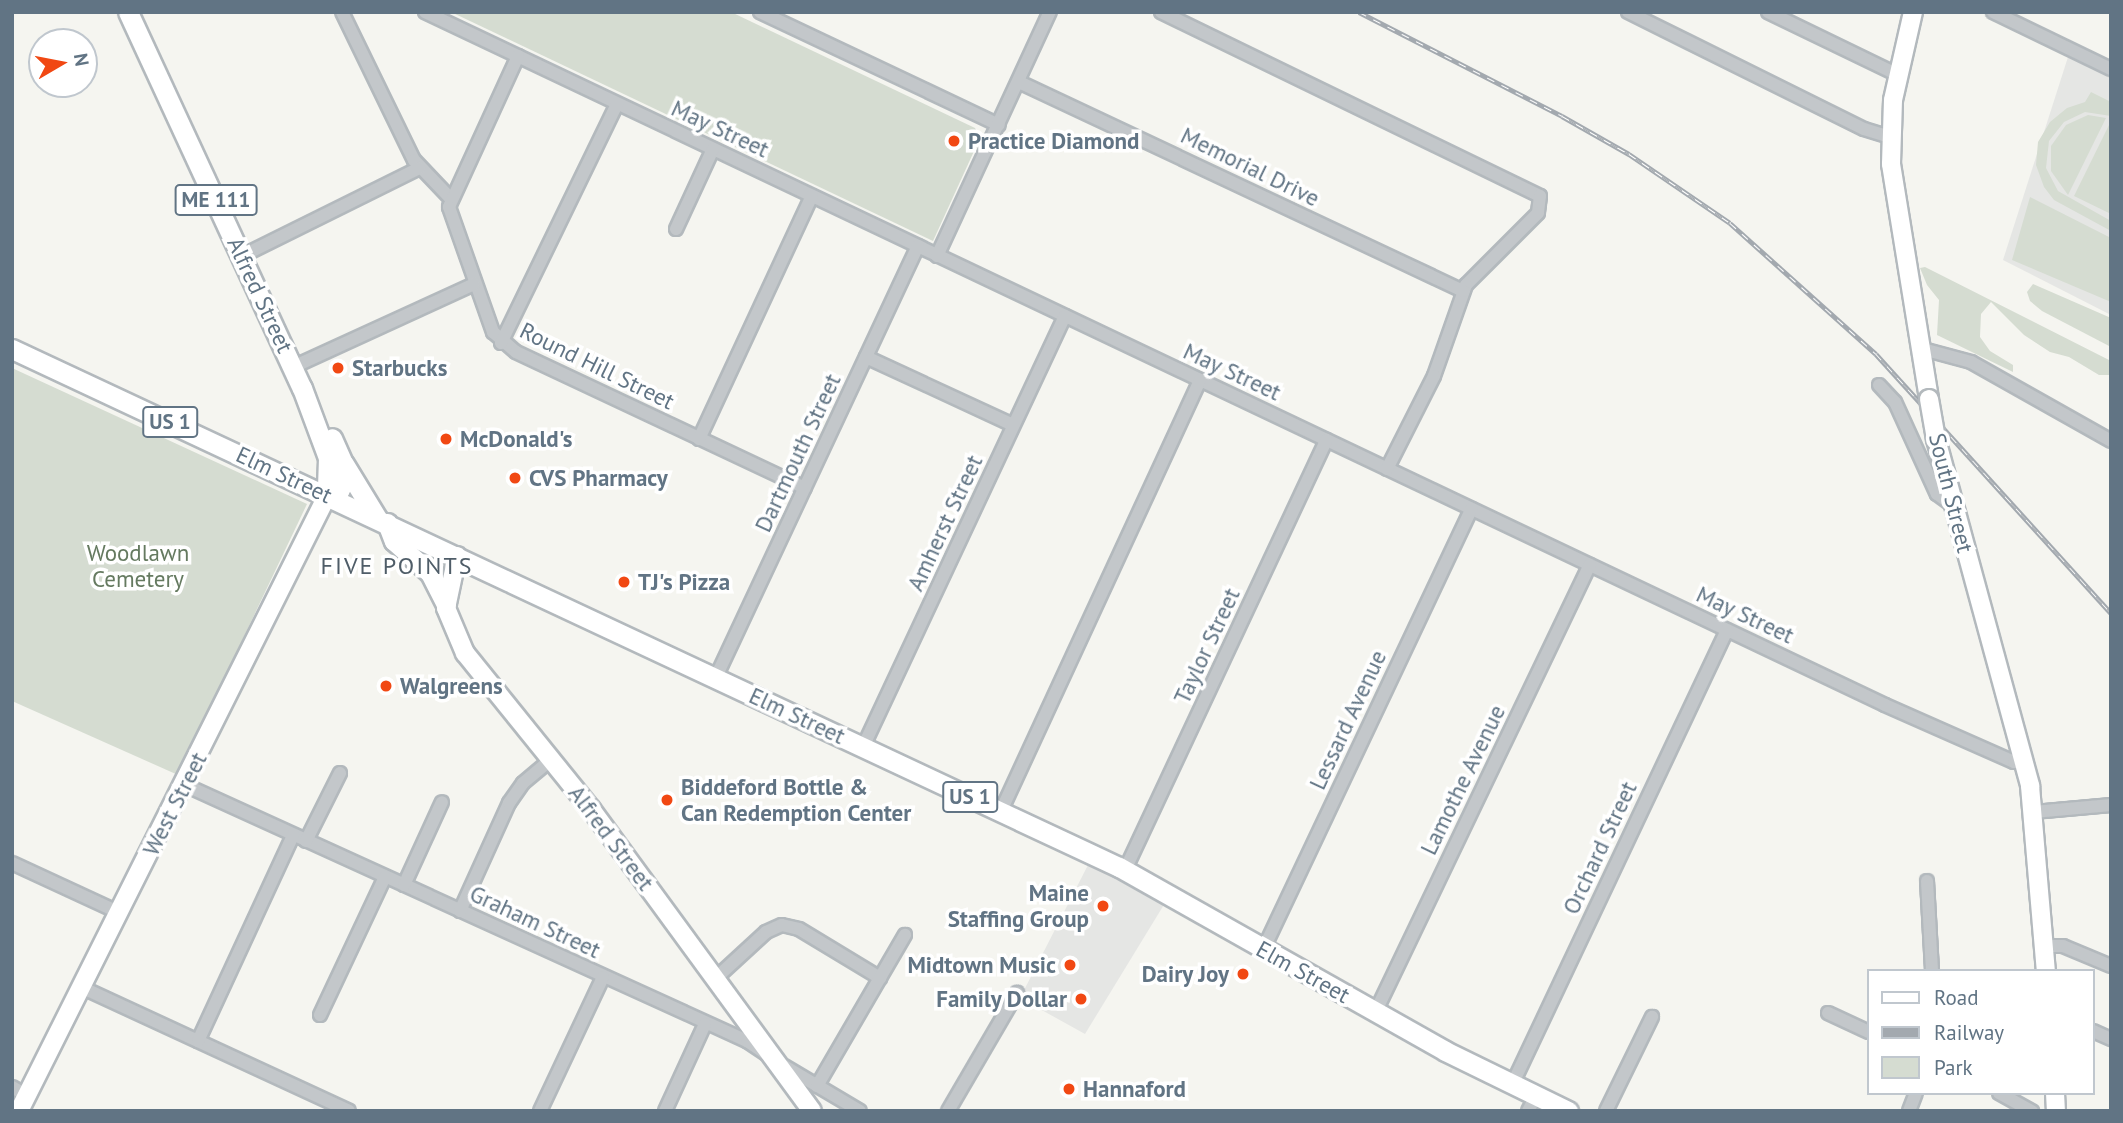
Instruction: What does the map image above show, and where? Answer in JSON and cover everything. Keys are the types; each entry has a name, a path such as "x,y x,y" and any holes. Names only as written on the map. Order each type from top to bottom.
{"main road":[{"name":"Alfred Street","path":"133,14 302,388 328,458 327,496"},
{"name":"Elm Street","path":"12,349 1125,870 1375,1013 1512,1085 1532,1103 1567,1111"},
{"name":"Alfred Street","path":"302,388 317,402 343,463 394,541 426,568 446,604"},
{"path":"327,496 342,486 343,463"}],"street":[{"path":"342,12 419,168 451,199 518,56"},
{"name":"May Street","path":"425,12 1885,705 2014,762 2025,762"},
{"path":"760,12 999,125"},
{"path":"1161,12 1530,188 1542,201 1538,213 1474,274 1462,291 1434,376 1387,469"},
{"path":"1628,12 1864,129 1891,137"},
{"path":"1768,12 1896,75"},
{"name":"South Street","path":"1913,12 1896,75 1891,137 1902,249 1936,439 1951,503 2025,762 2034,812 2046,969"},
{"path":"1993,12 2111,69"},
{"path":"937,256 1019,82 1044,13"},
{"name":"Memorial Drive","path":"1019,82 1462,291"},
{"path":"501,343 617,104"},
{"path":"676,229 713,149"},
{"path":"242,256 419,168"},
{"path":"699,439 812,196"},
{"name":"Round Hill Street","path":"451,199 451,215 474,284 501,343 805,488"},
{"name":"Dartmouth Street","path":"716,677 918,246"},
{"path":"293,367 474,284"},
{"name":"Amherst Street","path":"863,747 1065,316"},
{"path":"1919,348 1971,362 2111,441"},
{"path":"866,357 1013,425"},
{"path":"1001,811 1200,380"},
{"path":"1879,385 1895,402 1937,494 1951,503"},
{"name":"Taylor Street","path":"1125,870 1326,440"},
{"name":"West Street","path":"19,1098 82,987 120,913 327,496"},
{"name":"Lessard Avenue","path":"1263,950 1471,509"},
{"name":"Alfred Street","path":"457,556 446,604 451,630 464,653 552,759 812,1111"},
{"name":"Lamothe Avenue","path":"1375,1013 1590,565"},
{"name":"Orchard Street","path":"1512,1085 1727,630"},
{"path":"460,911 509,803 523,783 552,759"},
{"path":"306,841 340,774"},
{"name":"Graham Street","path":"185,785 747,1041 860,1111"},
{"path":"404,885 442,802"},
{"path":"2034,812 2111,805"},
{"path":"198,1041 293,835"},
{"path":"12,863 120,913"},
{"path":"320,1015 385,877"},
{"path":"1927,881 1932,969"},
{"path":"716,978 766,932 782,925 799,929 880,978"},
{"path":"817,1086 905,935"},
{"path":"2044,946 2075,950 2111,966"},
{"path":"540,1111 603,977"},
{"path":"82,987 349,1111"},
{"path":"948,1111 1017,993"},
{"path":"1828,1013 1868,1032"},
{"path":"1606,1111 1652,1017"},
{"path":"665,1111 705,1024"},
{"path":"2095,1032 2111,1039"},
{"path":"2003,1095 2032,1111"}],"shaded area":[{"path":"2068,57 2111,78 2111,315 2003,260"},
{"path":"1088,865 1165,903 1085,1034 1020,998"}],"green space":[{"path":"451,12 731,12 975,128 980,138 933,241"},
{"path":"2091,92 2111,102 2111,116 2085,112 2064,122 2049,141 2046,168 2058,191 2111,221 2111,231 2054,200 2044,187 2036,165 2038,142 2050,122 2067,108 2085,102"},
{"path":"2088,115 2106,118 2068,195 2051,171 2051,146 2066,125"},
{"path":"2111,124 2111,214 2074,196"},
{"path":"2030,197 2111,238 2111,302 2012,260"},
{"path":"1925,267 2111,361 2111,375 2099,375 2069,357 2050,352 2024,335 1991,302 1981,314 1980,337 1990,351 2013,365 2013,372 1937,335 1939,300 1927,285 1920,268"},
{"path":"2033,284 2111,318 2111,347 2042,311 2030,301 2027,292"},
{"name":"Woodlawn Cemetery","path":"12,368 307,504 178,775 12,701"}],"railway":[{"path":"1359,12 1562,116 1629,154 1730,223 1876,354 2111,613"}],"place":[{"name":"Practice Diamond","path":"954,141"},
{"name":"Starbucks","path":"338,368"},
{"name":"McDonald's","path":"446,439"},
{"name":"CVS Pharmacy","path":"515,478"},
{"name":"TJ's Pizza","path":"624,582"},
{"name":"Walgreens","path":"386,686"},
{"name":"Biddeford Bottle & Can Redemption Center","path":"667,800"},
{"name":"Maine Staffing Group","path":"1103,906"},
{"name":"Midtown Music","path":"1070,965"},
{"name":"Dairy Joy","path":"1243,974"},
{"name":"Family Dollar","path":"1081,999"},
{"name":"Hannaford","path":"1069,1089"}],"district":[{"name":"FIVE POINTS","path":"397,566"}]}
